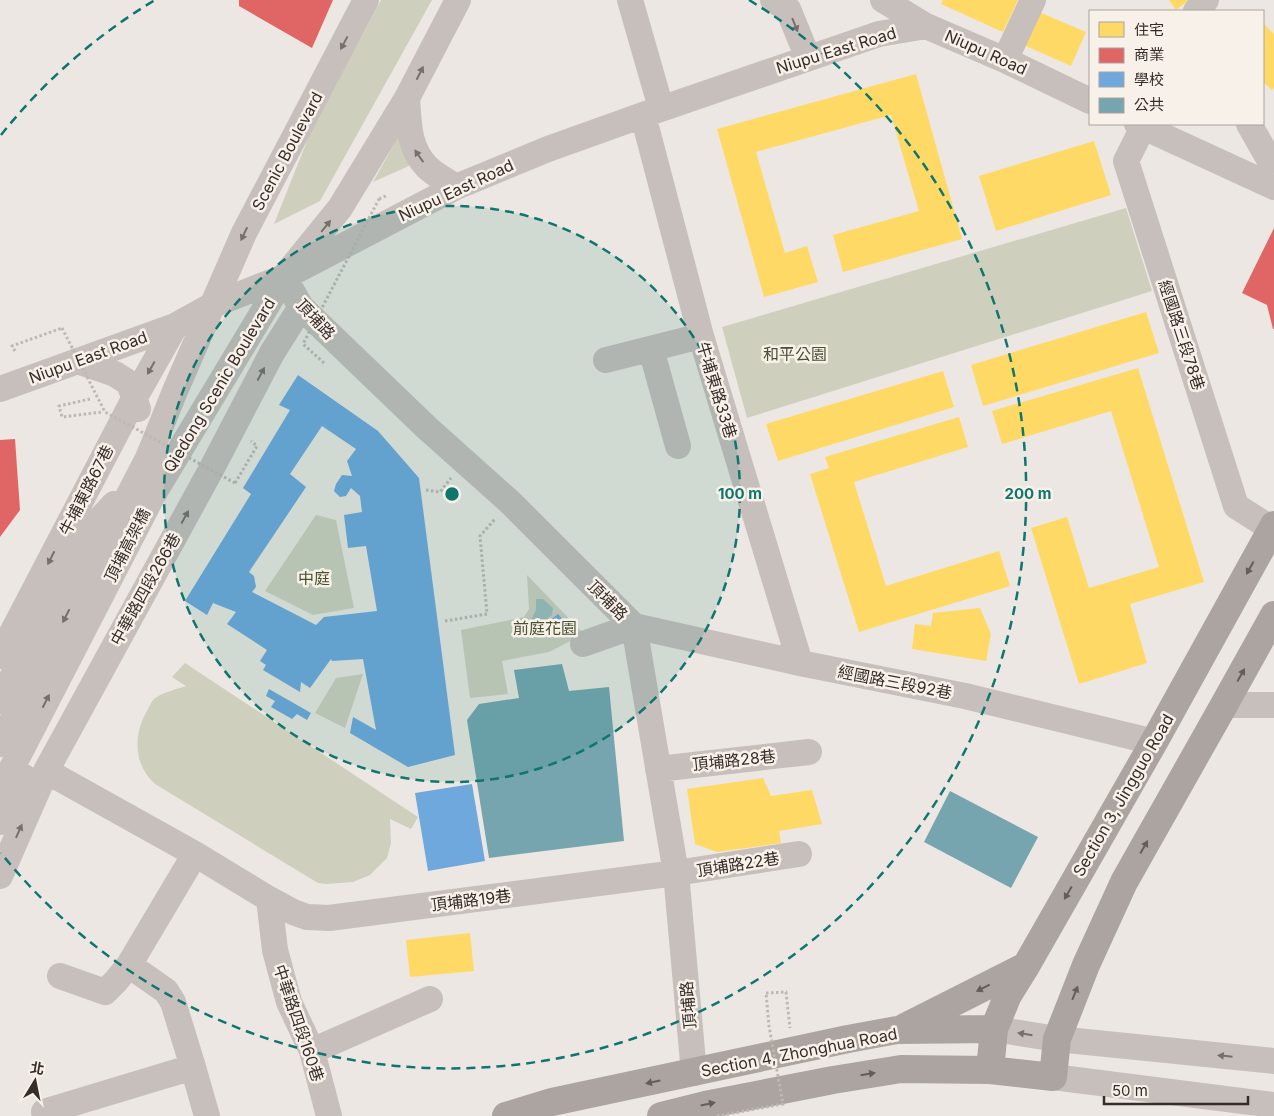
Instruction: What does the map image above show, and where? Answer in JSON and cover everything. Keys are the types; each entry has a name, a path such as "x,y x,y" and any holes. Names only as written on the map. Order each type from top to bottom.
{"main road":[{"name":"Section 3, Jingguo Road","path":"990,1070 994,1028 1008,994 1026,966 1154,742 1273,527"},
{"path":"1053,1077 1056,1039 1086,965 1124,882 1274,615"},
{"path":"897,1030 1026,966"},
{"name":"Section 4, Zhonghua Road","path":"506,1116 552,1102 897,1030 994,1028"},
{"name":"Section 4, Zhonghua Road","path":"661,1116 714,1103 901,1069 990,1070 1053,1077"}],"street":[{"name":"Scenic Boulevard","path":"214,305 244,234 366,0"},
{"path":"284,278 340,208 407,98 458,0"},
{"name":"牛埔東路33巷","path":"630,0 652,112 701,336 800,663"},
{"path":"773,0 788,9 808,58"},
{"name":"Niupu Road","path":"883,0 919,14 1005,60 1089,101"},
{"path":"1005,60 1033,0"},
{"path":"1197,10 1206,0"},
{"name":"Niupu East Road","path":"0,389 175,326 214,305 284,278 456,187 548,149 879,34 919,14"},
{"path":"407,98 409,131 415,150 428,168 456,187"},
{"path":"1140,125 1270,171"},
{"name":"經國路三段78巷","path":"1140,125 1126,161 1236,506 1273,527"},
{"path":"1249,125 1270,171"},
{"name":"Qiedong Scenic Boulevard","path":"146,477 284,278"},
{"name":"頂埔路","path":"284,278 301,307 426,427 511,503 634,626 676,873 694,1073"},
{"name":"Qiedong Scenic Boulevard","path":"146,477 175,391 214,305"},
{"name":"中華路四段266巷","path":"0,876 46,771 212,468 272,353 301,307"},
{"name":"牛埔東路67巷","path":"0,656 135,397 175,326"},
{"path":"606,360 701,336"},
{"path":"651,349 678,446"},
{"path":"77,361 115,374 129,383 141,417 146,477"},
{"name":"頂埔高架橋","path":"0,701 86,534 146,477"},
{"name":"頂埔高架橋","path":"0,744 146,477"},
{"name":"頂埔高架橋","path":"0,791 146,477"},
{"name":"頂埔高架橋","path":"0,822 144,561 146,477"},
{"path":"582,644 634,626"},
{"name":"經國路三段92巷","path":"634,626 800,663 965,696 1154,742"},
{"path":"1224,705 1274,705"},
{"name":"頂埔路28巷","path":"658,768 809,752"},
{"name":"頂埔路19巷","path":"46,771 195,854 269,899 293,912 307,916 329,918 676,873"},
{"path":"60,976 105,992 129,966 195,854"},
{"name":"頂埔路22巷","path":"676,873 799,854"},
{"name":"中華路四段160巷","path":"269,899 276,950 289,1002 312,1052 329,1116"},
{"path":"129,966 166,991 173,1002 207,1116"},
{"path":"312,1052 430,999"},
{"name":"Section 4, Zhonghua Road","path":"994,1028 1056,1039 1274,1061"},
{"path":"44,1112 193,1067"},
{"name":"Section 4, Zhonghua Road","path":"1053,1077 1274,1105"}],"path":[{"path":"324,363 303,344 380,199 395,192"},
{"path":"15,351 12,346 62,328 105,412 235,483 257,446 251,441"},
{"path":"90,399 59,406 62,417 105,412"},
{"path":"426,490 440,492 465,461"},
{"path":"445,621 487,614 480,536 511,503"},
{"path":"717,1116 783,1104 769,1026 766,994 786,992 790,1032"},
{"path":"758,1059 754,1038 772,1035"}],"green space":[{"path":"381,0 432,0 320,201 274,224 311,131"},
{"path":"398,137 411,165 373,182"},
{"name":"和平公園","path":"1126,208 1152,291 747,418 722,327"},
{"name":"中庭","path":"316,515 336,520 354,608 313,615 265,591"},
{"name":"前庭花園","path":"527,575 584,634 549,652 502,661 508,694 470,698 461,630 524,617 529,609"},
{"path":"185,663 418,817 411,829 390,819 391,843 387,858 370,875 353,882 318,883 155,784 148,776 139,758 138,738 140,728 154,699 186,686 172,677"},
{"path":"363,674 345,728 315,713 336,678"}],"water":[{"path":"536,599 543,599 553,608 552,615 537,627 532,625 531,620 536,610"}],"building: 住宅":[{"path":"943,0 1018,0 1003,32 941,4"},
{"path":"1169,0 1189,0 1176,10"},
{"path":"1032,9 1086,32 1071,66 1017,42"},
{"path":"1264,24 1274,34 1274,88 1272,90 1264,83"},
{"path":"916,74 962,239 843,272 833,235 919,211 891,115 756,152 785,253 807,246 818,282 764,297 717,129"},
{"path":"1094,141 1111,195 996,231 979,176"},
{"path":"1146,312 1159,353 983,406 971,365"},
{"path":"1138,368 1204,582 1130,604 1147,663 1079,684 1031,528 1067,517 1089,588 1159,567 1111,411 1002,444 992,411"},
{"path":"943,371 954,407 778,461 766,424"},
{"path":"959,417 968,447 854,482 886,586 999,551 1010,586 859,632 810,474 829,468 825,457"},
{"path":"980,608 991,634 986,661 912,649 915,624 931,626 933,613"},
{"path":"763,778 771,796 812,790 822,824 779,831 781,843 717,852 695,844 687,789"},
{"path":"470,933 474,971 410,977 406,940"}],"building: 商業":[{"path":"239,0 333,0 312,48 239,6"},
{"path":"1274,228 1273,329 1267,305 1242,293"},
{"path":"15,439 20,510 0,537 0,440"}],"building: 學校":[{"path":"298,375 378,431 419,478 455,755 408,767 350,733 353,717 376,730 363,659 332,661 331,659 310,688 301,682 300,692 263,670 266,665 260,661 267,650 227,624 236,612 213,603 207,615 185,601 251,494 243,488 290,410 279,405","holes":["322,426 356,449 347,461 352,476 342,475 334,491 340,497 346,496 351,488 360,496 362,512 344,515 348,548 366,546 377,611 324,617 316,625 252,592 256,587 254,576 249,572 306,487 290,474"]},
{"path":"558,614 565,622 556,630 549,621"},
{"path":"269,689 311,713 307,720 297,714 292,719 271,707 275,701 266,696"},
{"path":"472,784 485,861 428,871 415,793"}],"building: 公共":[{"path":"562,664 569,691 609,687 624,841 489,858 467,720 479,704 519,698 514,670"},
{"path":"950,791 1038,837 1011,888 924,842"}]}
